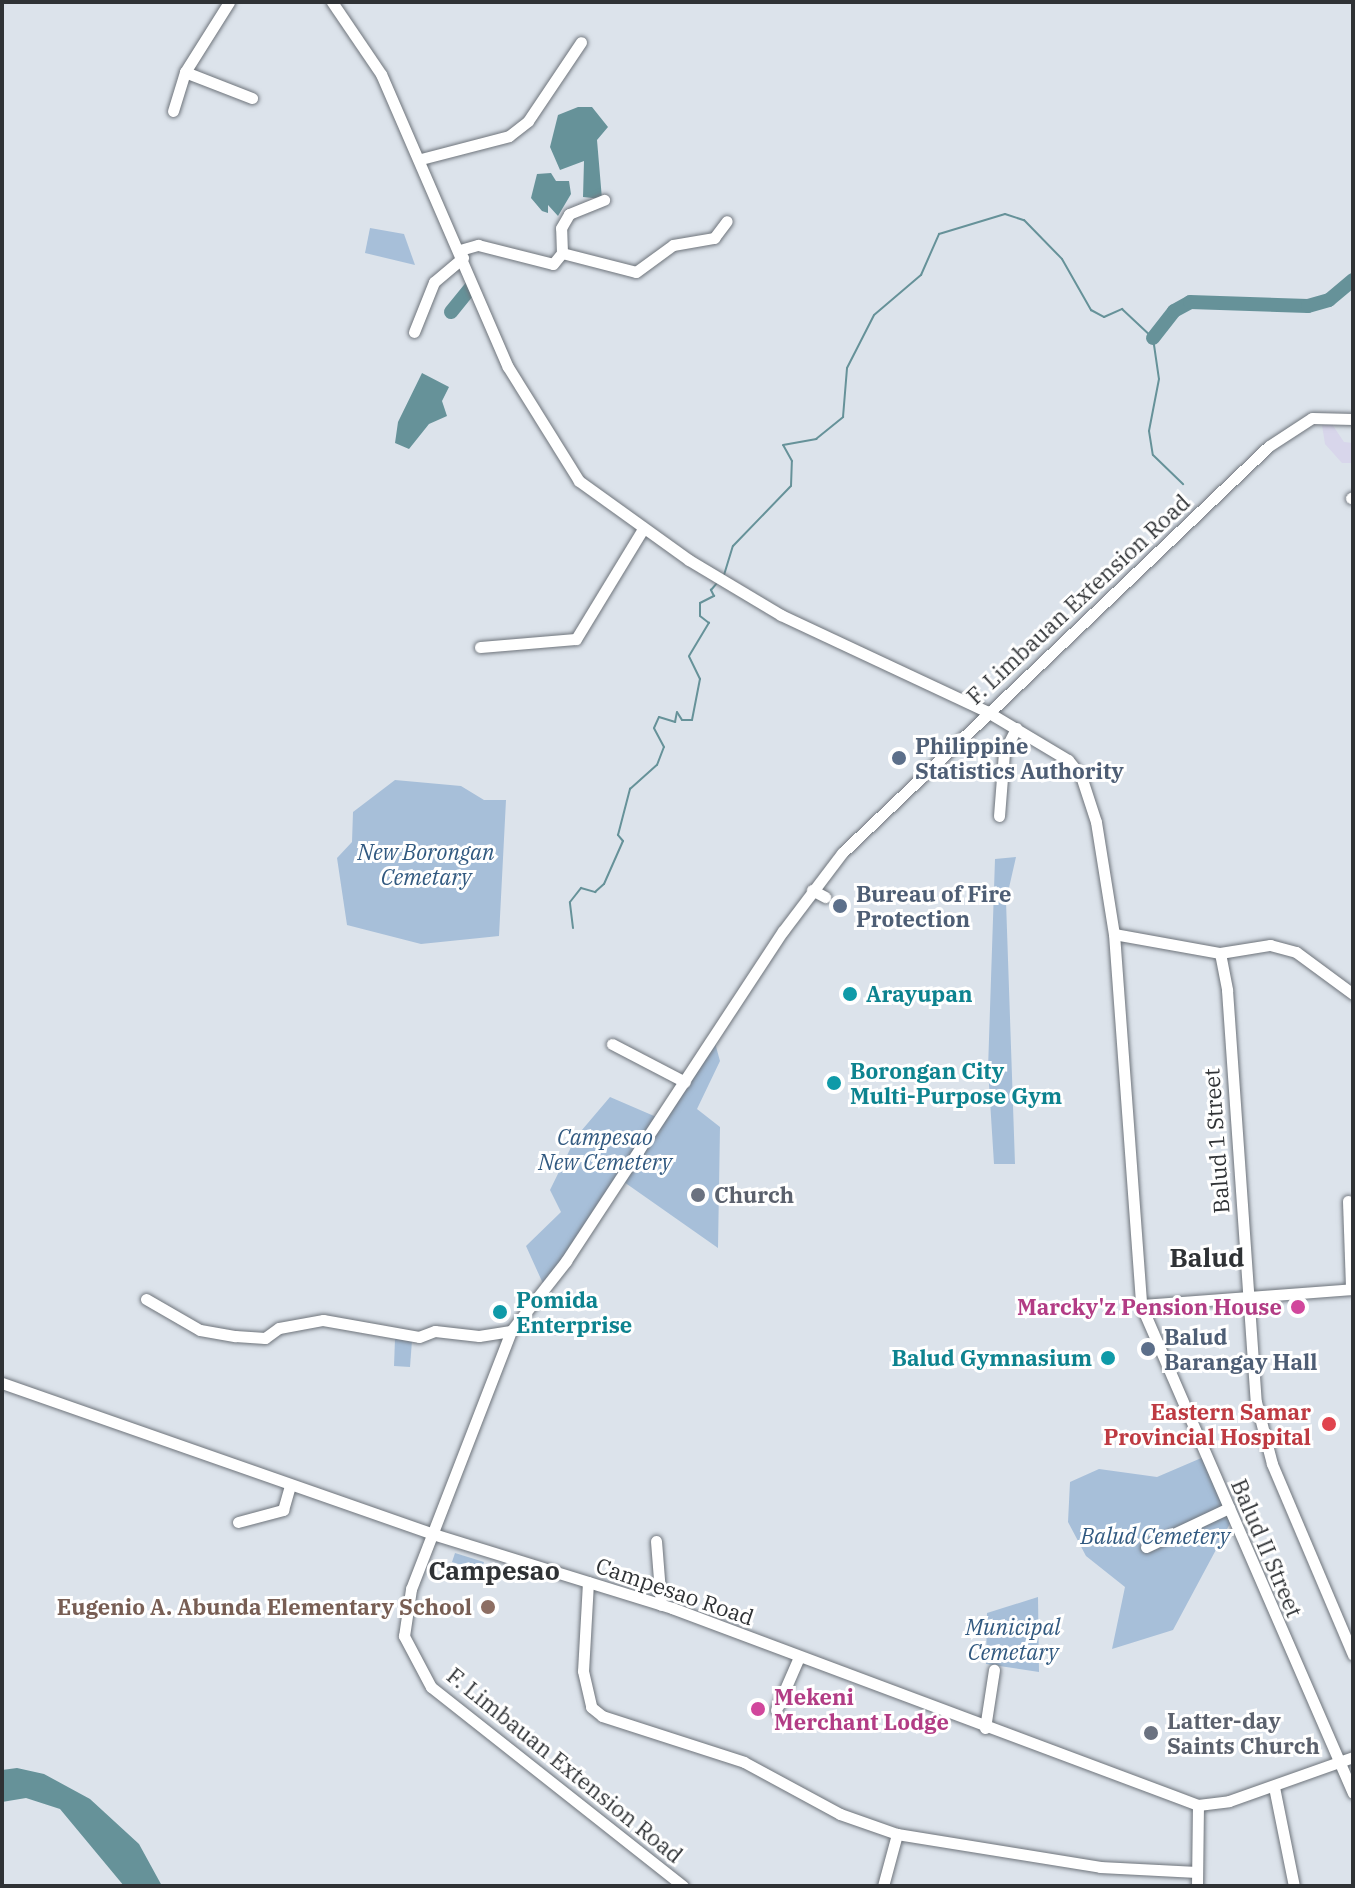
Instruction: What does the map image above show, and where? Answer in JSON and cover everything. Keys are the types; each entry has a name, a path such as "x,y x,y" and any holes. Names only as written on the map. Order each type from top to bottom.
{"street":[{"path":"173,111 185,72 229,2"},
{"name":"Balud II Street","path":"334,3 381,74 462,254 494,339 535,418 579,481 643,529 720,578 815,632 986,711 1068,760 1081,776 1096,822 1114,934 1141,1305 1229,1508 1347,1759 1353,1793"},
{"path":"421,159 509,136 528,121 581,42"},
{"path":"185,72 252,98"},
{"path":"414,332 434,282 462,254 478,245 553,264 562,253 561,228 569,214 604,200"},
{"path":"562,253 636,272 673,245 714,238 727,221"},
{"name":"F. Limbauan Extension Road","path":"683,1886 431,1687 404,1636 404,1609 511,1331 566,1261 812,890 881,812 1269,446 1312,418 1353,419"},
{"path":"480,647 576,639 643,529"},
{"path":"999,816 1004,752 1016,728"},
{"path":"812,890 825,897"},
{"path":"1114,934 1220,953 1270,945 1296,952 1353,994"},
{"name":"Balud 1 Street","path":"1220,953 1227,990 1246,1298 1256,1402 1272,1464 1353,1655"},
{"path":"612,1044 685,1082"},
{"path":"1141,1305 1352,1289 1348,1201"},
{"path":"146,1299 200,1330 235,1336 265,1338 279,1328 323,1320 419,1337 435,1331 479,1336 511,1331"},
{"name":"Campesao Road","path":"2,1383 433,1534 661,1605 1198,1805"},
{"path":"238,1522 283,1510 290,1485"},
{"path":"1146,1547 1229,1508"},
{"path":"656,1541 661,1605"},
{"path":"588,1582 583,1671 591,1707 602,1716 744,1762 840,1814 897,1834 1100,1867 1197,1872"},
{"path":"776,1710 799,1657"},
{"path":"985,1728 994,1670"},
{"path":"1197,1886 1198,1805 1274,1787 1347,1759"},
{"path":"1274,1787 1294,1886"},
{"path":"883,1886 897,1834"}],"shaded area":[{"path":"578,107 592,107 608,127 597,140 602,199 583,197 584,161 560,170 550,147 558,115"},
{"path":"551,173 556,181 569,181 571,194 558,216 548,205 548,213 542,211 531,198 537,174"},
{"path":"422,373 449,387 442,401 447,416 429,424 409,449 395,443 398,422"},
{"path":"1332,424 1344,442 1353,443 1353,463 1342,463 1325,444 1322,425"},
{"path":"551,1322 578,1322 578,1335 552,1336"},
{"path":"17,1768 44,1774 90,1799 139,1844 162,1886 124,1886 60,1809 26,1798 2,1802 2,1770"}],"green space":[{"path":"370,228 404,234 415,265 365,253"},
{"name":"New Borongan Cemetary","path":"395,780 461,786 484,800 506,800 499,936 421,944 347,925 337,858 352,842 353,812"},
{"path":"1016,857 1006,901 1015,1164 994,1164 988,1069 995,859"},
{"path":"715,1043 720,1061 697,1109 720,1127 718,1248 624,1182"},
{"name":"Campesao New Cemetery","path":"610,1097 661,1119 545,1288 526,1246 561,1212 550,1190 576,1137"},
{"path":"395,1339 412,1340 410,1367 394,1366"},
{"name":"Balud Cemetery","path":"1206,1456 1233,1518 1173,1630 1112,1649 1125,1587 1086,1556 1068,1522 1070,1482 1099,1469 1157,1477"},
{"path":"455,1553 484,1562 481,1571 452,1562"},
{"name":"Municipal Cemetary","path":"1038,1597 1039,1672 986,1664 987,1613"}],"waterway":[{"path":"724,575 733,546 791,486 792,461 783,445 816,439 843,417 847,368 874,315 921,275 939,234 1005,214 1024,220 1062,259 1091,310 1104,317 1122,309 1153,338 1159,379 1149,431 1153,455 1183,484"},
{"path":"1153,338 1174,311 1190,302 1308,306 1329,300 1353,280"},
{"path":"451,312 471,287"},
{"path":"573,928 570,902 581,888 595,892 604,884 623,841 618,835 630,789 657,765 664,747 654,728 659,717 675,722 677,712 682,720 692,720 700,679 689,656 709,623 700,616 700,603 714,596 711,590 717,583"}],"place":[{"name":"Philippine Statistics Authority","path":"899,758"},
{"name":"Bureau of Fire Protection","path":"840,906"},
{"name":"Arayupan","path":"850,994"},
{"name":"Borongan City Multi-Purpose Gym","path":"834,1083"},
{"name":"Church","path":"698,1195"},
{"name":"Marcky'z Pension House","path":"1298,1307"},
{"name":"Pomida Enterprise","path":"500,1312"},
{"name":"Balud Barangay Hall","path":"1148,1349"},
{"name":"Balud Gymnasium","path":"1108,1358"},
{"name":"Eastern Samar Provincial Hospital","path":"1329,1424"},
{"name":"Eugenio A. Abunda Elementary School","path":"488,1607"},
{"name":"Mekeni Merchant Lodge","path":"758,1709"},
{"name":"Latter-day Saints Church","path":"1151,1733"}],"district":[{"name":"Balud","path":"1207,1258"},
{"name":"Campesao","path":"494,1571"}]}
